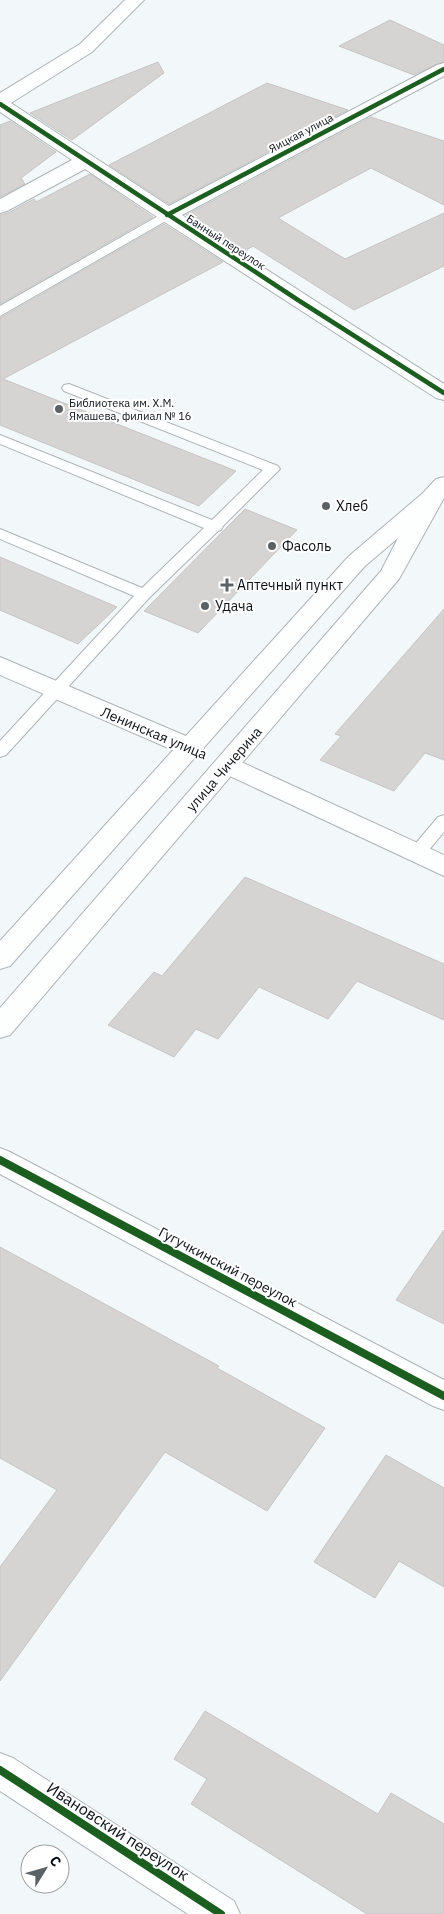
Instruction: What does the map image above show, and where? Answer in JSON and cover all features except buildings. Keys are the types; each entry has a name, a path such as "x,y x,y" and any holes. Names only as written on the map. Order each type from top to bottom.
{"street":[{"path":"0,102 86,48 135,0"},
{"name":"Яицкая улица","path":"167,215 444,69"},
{"name":"Банный переулок","path":"0,102 167,215 444,393"},
{"path":"0,207 85,161"},
{"name":"улица Чичерина","path":"0,959 357,561 439,495"},
{"name":"улица Чичерина","path":"0,1027 391,574 439,495"},
{"name":"Ленинская улица","path":"0,665 191,748 444,866"},
{"name":"Гугучкинский переулок","path":"0,1160 444,1396"},
{"name":"Ивановский переулок","path":"0,1770 221,1914"}],"lane":[{"path":"0,312 167,215"},
{"path":"0,751 144,595 216,527 273,469 69,388"},
{"path":"0,439 216,527"},
{"path":"0,534 144,595"},
{"path":"417,854 444,821"}],"cycle path":[{"path":"167,215 444,69"},
{"path":"0,104 298,300 444,393"},
{"path":"0,1160 444,1396"},
{"path":"0,1770 221,1914"}],"place":[{"name":"Библиотека им. Х.М. Ямашева, филиал № 16","path":"59,409"},
{"name":"Хлеб","path":"326,506"},
{"name":"Фасоль","path":"272,546"},
{"name":"Аптечный пункт","path":"227,585"},
{"name":"Удача","path":"205,606"}]}
